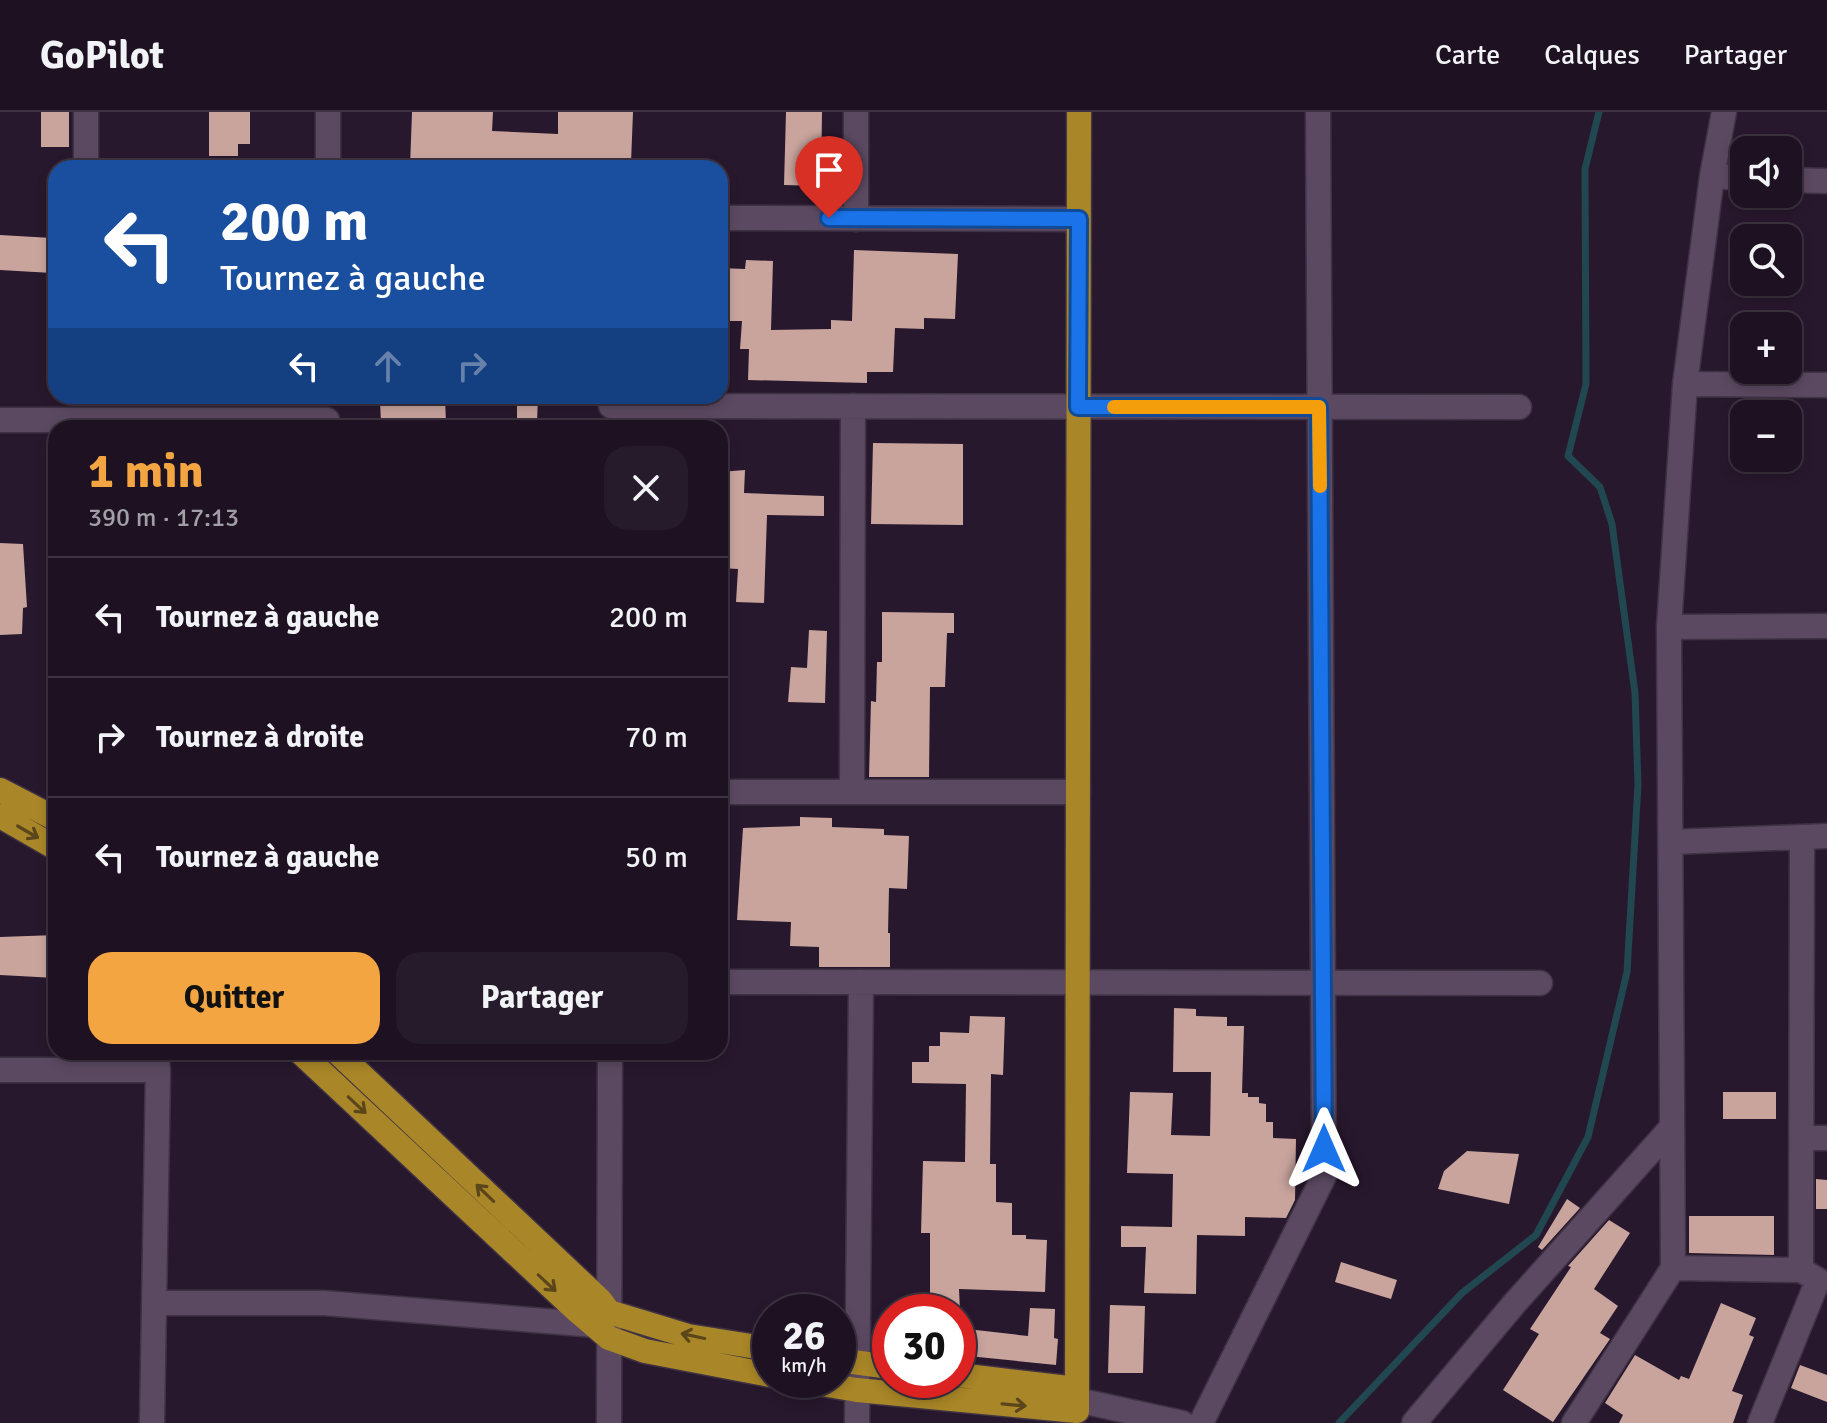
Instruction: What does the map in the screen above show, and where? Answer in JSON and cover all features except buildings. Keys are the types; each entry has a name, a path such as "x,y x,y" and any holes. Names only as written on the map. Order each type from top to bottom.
{"main road":[{"path":"1077,1400 1079,112"},
{"path":"0,790 48,815"},
{"path":"0,816 48,843"},
{"path":"308,1060 575,1309 645,1351 752,1372"},
{"path":"345,1060 600,1300 605,1325"},
{"path":"605,1325 752,1346"},
{"path":"976,1379 1077,1400"},
{"path":"857,1390 1077,1400"}],"street":[{"path":"86,112 86,160"},
{"path":"328,112 328,160"},
{"path":"856,112 856,219"},
{"path":"1201,1423 1324,1176 1318,112"},
{"path":"1574,1423 1673,1268 1669,627 1685,384 1712,176 1724,112"},
{"path":"1712,176 1730,177"},
{"path":"1802,180 1827,181"},
{"path":"728,218 1079,219"},
{"path":"1685,384 1827,385"},
{"path":"611,410 853,406 1519,407"},
{"path":"852,792 853,406"},
{"path":"0,420 86,415 327,415"},
{"path":"1669,627 1827,626"},
{"path":"728,792 1078,792"},
{"path":"1671,842 1827,836"},
{"path":"1801,1270 1802,837"},
{"path":"728,982 1540,983"},
{"path":"850,1294 861,982"},
{"path":"326,1060 326,1077"},
{"path":"609,1423 605,1325 610,1060"},
{"path":"0,1070 157,1061 152,1423"},
{"path":"1414,1423 1514,1304 1672,1127"},
{"path":"1802,1138 1827,1138"},
{"path":"1673,1268 1801,1270 1818,1280 1760,1423"},
{"path":"154,1303 324,1303 605,1325"},
{"path":"856,1387 857,1423"},
{"path":"1077,1400 1182,1423"}],"waterway":[{"path":"1339,1423 1462,1293 1536,1235 1588,1137 1627,972 1638,785 1635,693 1612,524 1600,487 1568,456 1586,384 1585,169 1599,112"}],"slow traffic":[{"path":"1114,407 1319,407 1320,486"}],"route":[{"path":"829,218 1079,219 1078,407 1319,407 1324,1149"}]}
